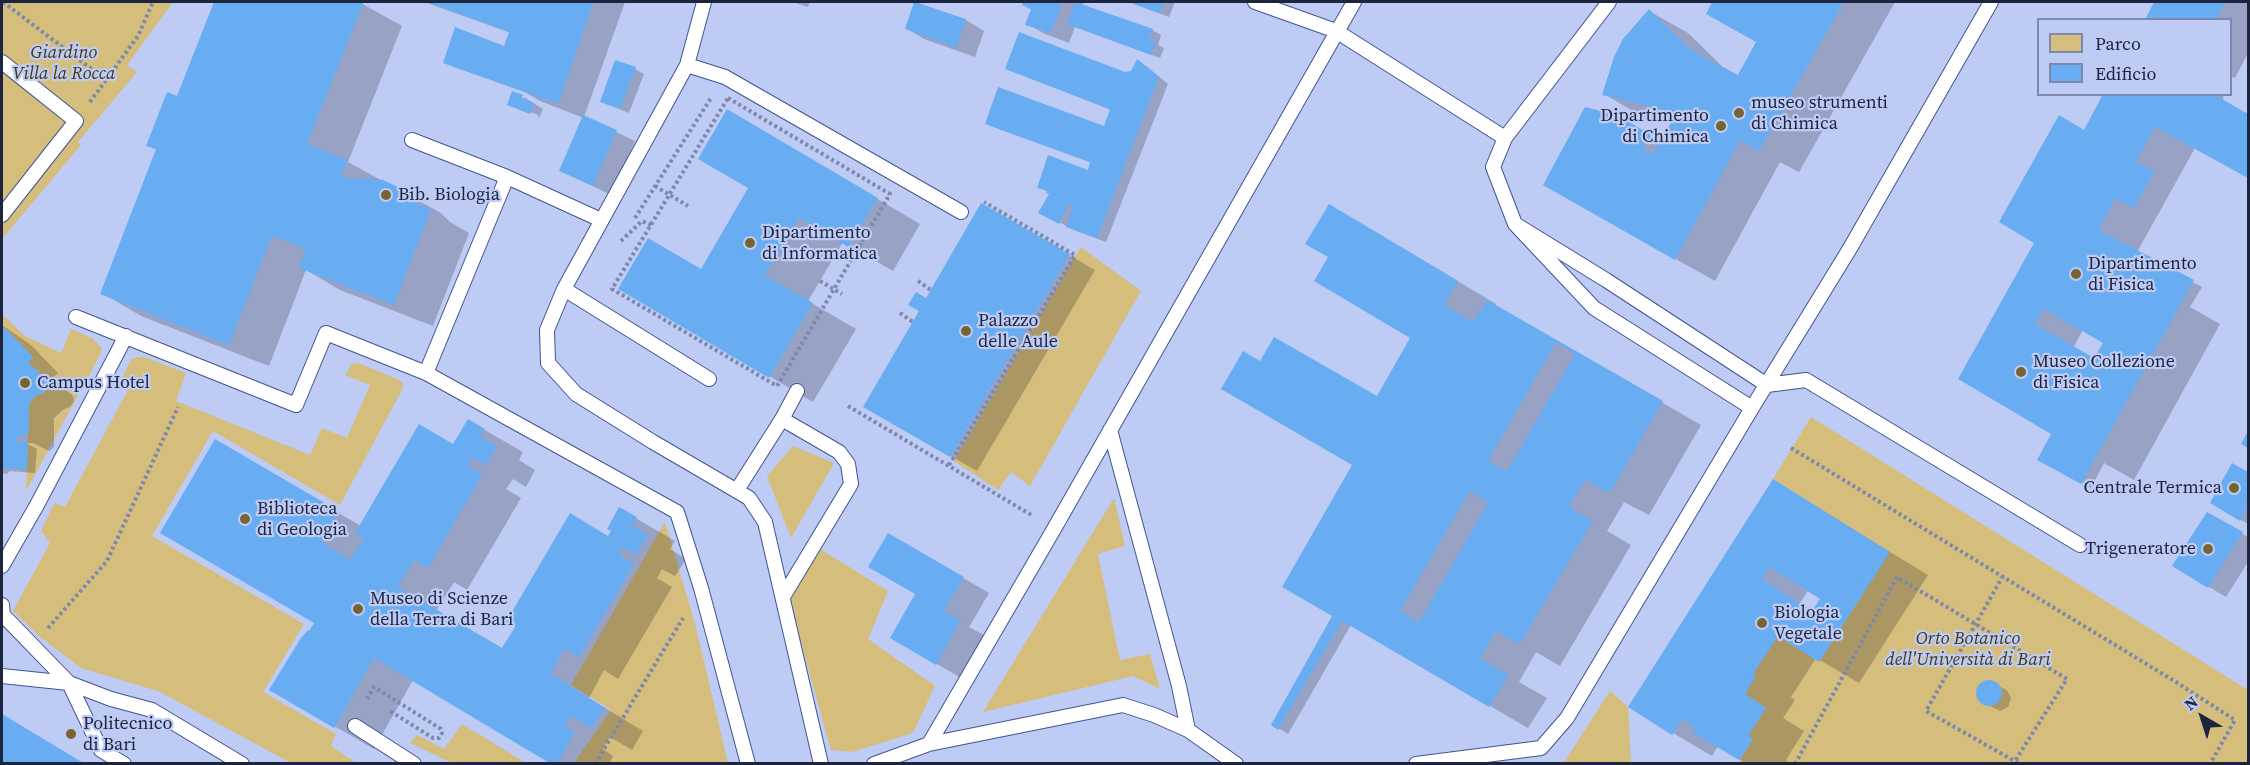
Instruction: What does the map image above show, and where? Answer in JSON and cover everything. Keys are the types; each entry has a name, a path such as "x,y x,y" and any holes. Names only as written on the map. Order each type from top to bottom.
{"lane":[{"path":"704,2 687,65 564,289 547,330 548,363 576,394 749,498 765,522 821,764"},
{"path":"1256,2 1336,32 1505,138"},
{"path":"929,744 1354,2"},
{"path":"1609,2 1505,138 1492,167 1515,224 1594,308 1752,408"},
{"path":"1416,764 1541,748 1567,718 1849,250 1991,2"},
{"path":"2,63 76,121 2,215"},
{"path":"687,65 725,76 900,179 961,212"},
{"path":"412,140 507,177 600,220"},
{"path":"426,373 507,177"},
{"path":"1515,224 1606,280 1767,385 1806,380 2080,545"},
{"path":"564,289 708,379"},
{"path":"76,317 296,405 326,333 426,373 677,512 748,764"},
{"path":"2,566 37,505 126,336"},
{"path":"737,490 797,391"},
{"path":"782,419 839,452 848,464 851,484 783,597"},
{"path":"1110,430 1179,686 1188,730"},
{"path":"2,604 3,615 69,683 101,750 124,764"},
{"path":"2,676 69,683 111,699 152,710 242,764"},
{"path":"874,764 929,744 1123,705 1188,730 1236,764"},
{"path":"355,726 414,764"}],"path":[{"path":"3,2 106,80"},
{"path":"76,121 138,36 152,2"},
{"path":"651,225 642,221 620,241 715,92"},
{"path":"728,98 890,194 835,290 777,386 612,289 728,98"},
{"path":"949,465 1021,341 1075,255 977,197"},
{"path":"820,281 842,294"},
{"path":"918,281 931,290"},
{"path":"900,313 913,322"},
{"path":"848,406 1054,529"},
{"path":"44,633 107,561 178,407"},
{"path":"1791,448 2235,720 2210,764"},
{"path":"2003,576 1926,711 2020,764"},
{"path":"1795,764 1897,577 2067,679 2014,762"},
{"path":"595,764 700,588"},
{"path":"367,699 374,687 441,729 442,733 439,738 433,738 390,711"}],"green space":[{"name":"Giardino Villa la Rocca","path":"2,2 173,2 127,65 137,72 78,142 81,145 2,239"},
{"path":"1081,247 1141,291 1030,486 1011,472 998,490 954,461"},
{"path":"2,314 25,336 61,353 71,329 92,338 101,347 101,353 26,491 29,403 44,392 48,386 48,380 28,363 33,357 5,328 2,331"},
{"path":"144,357 186,373 176,401 310,455 322,428 347,438 370,385 345,375 352,364 358,363 399,380 403,384 402,390 340,505 213,431 152,536 304,624 263,692 336,734 331,746 356,763 291,763 158,691 81,668 39,636 13,611 50,543 41,531 50,512 55,503 65,507 128,390 119,384 131,360"},
{"name":"Orto Botanico dell'Università di Bari","path":"1811,417 2248,690 2248,763 1738,764 1753,739 1748,736 1766,708 1745,694 1756,676 1753,674 1778,636 1819,662 1889,552 1773,479"},
{"path":"793,446 834,463 791,538 767,476"},
{"path":"1114,498 1125,546 1098,554 1120,660 1150,654 1160,689 1133,676 983,712"},
{"path":"665,522 695,624 728,763 574,763 611,710 571,685"},
{"path":"820,549 888,591 868,639 935,686 913,733 852,752 831,750 789,600"},
{"path":"1610,691 1628,707 1631,763 1563,764"},
{"path":"462,724 526,763 452,763 410,743 417,735 444,749"}],"building":[{"path":"214,2 364,2 307,144 348,160 341,176 351,179 383,180 402,189 417,204 431,209 394,305 299,268 306,249 272,236 229,345 100,294 156,149 146,146 167,92 177,96"},
{"path":"427,2 594,2 558,104 443,63 455,27 504,46 509,32"},
{"path":"914,2 966,19 957,48 905,29"},
{"path":"1023,2 1062,2 1051,33 1025,25 1031,9 1022,5"},
{"path":"1075,2 1153,29 1149,39 1156,42 1151,55 1067,24"},
{"path":"1130,2 1164,2 1160,13"},
{"name":"Dipartimento di Chimica","path":"1712,2 1844,2 1759,151 1740,141 1675,260 1543,185 1585,107 1617,115 1651,135 1643,149 1653,154 1675,116 1657,108 1602,95 1614,57 1623,39 1649,9 1691,50 1738,75 1756,42 1706,14"},
{"path":"2154,2 2226,2 2217,18 2146,18"},
{"path":"1019,32 1125,72 1131,71 1137,59 1159,77 1097,238 1066,227 1073,206 1069,204 1059,224 1038,213 1049,194 1037,188 1048,155 1088,170 1090,162 985,124 998,87 1104,126 1110,109 1005,69"},
{"path":"615,60 636,67 620,109 600,102"},
{"path":"512,91 534,103 530,114 507,105"},
{"name":"Dipartimento di Fisica","path":"2102,96 2216,96 2248,114 2248,178 2155,127 2136,162 2155,171 2134,208 2115,199 2099,230 2194,280 2081,484 2037,460 2051,434 1958,379 2034,243 1999,222 2059,115 2084,130","holes":["2044,309 2103,343 2094,358 2035,324"]},
{"name":"Dipartimento di Informatica","path":"727,109 878,198 848,247 799,218 765,275 813,303 769,378 618,289 648,238 701,269 748,188 698,159"},
{"path":"583,115 617,130 593,186 559,171"},
{"name":"Palazzo delle Aule","path":"981,203 1070,254 950,457 863,407 919,311 908,305 916,292 926,298"},
{"path":"1329,204 1458,281 1444,305 1473,322 1487,300 1663,401 1610,493 1585,480 1569,507 1593,521 1520,644 1496,631 1480,659 1509,675 1489,707 1342,621 1278,730 1271,725 1332,616 1282,587 1352,465 1221,389 1243,351 1260,361 1274,337 1377,396 1410,338 1314,281 1328,257 1305,244","holes":["1556,342 1575,354 1507,471 1488,461","1470,491 1488,503 1419,622 1400,611"]},
{"name":"Campus Hotel","path":"5,328 33,357 28,363 48,380 44,393 37,395 29,403 29,431 22,437 17,436 17,442 28,442 27,469 2,468 2,331"},
{"path":"468,419 485,429 480,436 497,446 486,465 473,458 468,466 483,474 428,568 414,560 398,587 502,648 515,627 506,622 570,513 608,536 611,531 607,529 619,507 637,517 632,525 648,535 636,555 623,547 619,555 634,564 579,657 564,649 551,674 605,708 592,728 571,716 565,726 575,732 557,764 551,764 374,658 334,728 269,690 301,638 314,623 160,533 215,439 340,512 321,542 350,560 364,538 355,533 419,424 453,444"},
{"path":"2248,431 2248,448 2241,444"},
{"name":"Centrale Termica","path":"2232,463 2248,472 2248,504 2240,521 2210,503"},
{"name":"Biologia Vegetale","path":"1773,479 1890,552 1819,662 1778,636 1753,674 1756,676 1745,694 1766,708 1748,736 1753,739 1739,760 1692,732 1695,728 1683,719 1672,735 1628,707","holes":["1770,567 1820,599 1812,611 1762,579"]},
{"name":"Trigeneratore","path":"2207,512 2243,532 2208,588 2172,566"},
{"path":"888,533 964,577 944,611 961,620 936,665 890,638 915,594 868,567"},
{"path":"1989,680 1998,684 2002,693 1998,702 1989,706 1980,702 1976,693 1980,684"},
{"path":"2,714 85,764 2,764"}],"place":[{"name":"museo strumenti di Chimica","path":"1739,113"},
{"name":"Dipartimento di Chimica","path":"1721,126"},
{"name":"Bib. Biologia","path":"386,195"},
{"name":"Dipartimento di Informatica","path":"750,243"},
{"name":"Dipartimento di Fisica","path":"2076,274"},
{"name":"Palazzo delle Aule","path":"966,331"},
{"name":"Museo Collezione di Fisica","path":"2021,372"},
{"name":"Campus Hotel","path":"25,383"},
{"name":"Centrale Termica","path":"2234,488"},
{"name":"Biblioteca di Geologia","path":"245,519"},
{"name":"Trigeneratore","path":"2208,549"},
{"name":"Museo di Scienze della Terra di Bari","path":"358,609"},
{"name":"Biologia Vegetale","path":"1762,623"},
{"name":"Politecnico di Bari","path":"71,734"}]}
